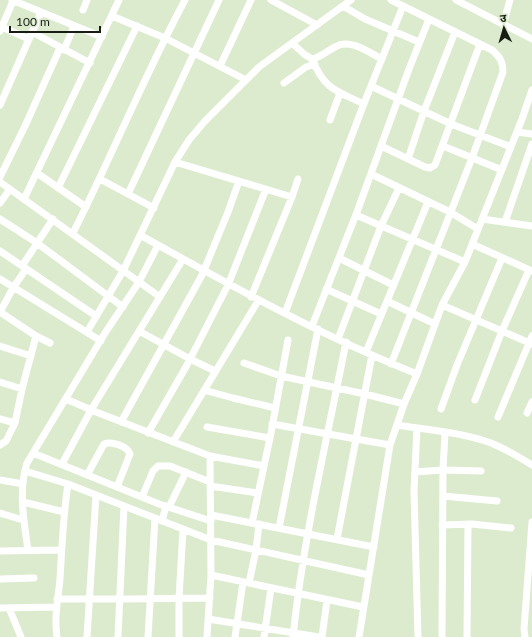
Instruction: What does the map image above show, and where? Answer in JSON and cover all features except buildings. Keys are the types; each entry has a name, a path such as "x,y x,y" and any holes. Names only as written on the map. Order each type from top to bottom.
{"street":[{"path":"90,63 31,36 1,29 12,0 102,38"},
{"path":"84,10 86,0"},
{"path":"24,199 119,0"},
{"path":"73,233 100,179 165,38 185,0"},
{"path":"128,194 218,0"},
{"path":"220,66 251,0"},
{"path":"271,0 317,25"},
{"path":"87,332 107,295 123,270 175,162 189,140 259,67 351,0"},
{"path":"391,0 497,54 503,64 504,72 391,364"},
{"path":"456,0 532,39"},
{"path":"503,25 510,0"},
{"path":"343,6 365,19 419,42"},
{"path":"285,314 364,104 403,6"},
{"path":"0,105 41,12"},
{"path":"112,16 165,38 246,80"},
{"path":"279,528 309,381 315,328 326,289 356,215 419,42 429,19"},
{"path":"0,177 74,26"},
{"path":"58,188 137,26"},
{"path":"408,159 424,111 455,32"},
{"path":"292,43 313,61 320,76 328,86 364,104"},
{"path":"284,83 316,58 333,47 344,44 352,44 382,59"},
{"path":"381,146 425,167 433,167 443,146 480,44"},
{"path":"371,86 450,124 511,147"},
{"path":"359,637 390,445 442,305 465,262 517,132 532,90"},
{"path":"330,120 340,93"},
{"path":"517,132 532,134"},
{"path":"506,222 532,144"},
{"path":"443,146 502,170"},
{"path":"175,162 292,197"},
{"path":"37,172 86,207"},
{"path":"371,174 450,212 478,229"},
{"path":"100,179 154,208"},
{"path":"252,297 298,179"},
{"path":"121,422 204,271 239,181"},
{"path":"0,182 160,297"},
{"path":"338,339 381,226 399,188"},
{"path":"0,203 10,189"},
{"path":"148,433 190,359 228,285 266,189"},
{"path":"337,539 365,394 369,353 381,314 428,202"},
{"path":"356,215 465,262"},
{"path":"0,219 37,243 123,307"},
{"path":"50,343 36,336 0,312 37,243 53,219"},
{"path":"482,219 532,226"},
{"path":"140,235 258,301 391,364 417,374"},
{"path":"472,244 531,271 502,332 475,400"},
{"path":"28,550 23,520 24,471 33,453 100,341 139,282 158,245"},
{"path":"0,251 96,316"},
{"path":"339,258 393,285"},
{"path":"441,409 502,258"},
{"path":"62,464 91,410 183,259"},
{"path":"0,279 100,341"},
{"path":"326,289 381,314"},
{"path":"173,442 258,301"},
{"path":"387,301 435,324"},
{"path":"442,305 502,332 531,341 498,417"},
{"path":"139,331 215,371"},
{"path":"0,445 6,441 15,423 36,336"},
{"path":"235,637 246,583 256,550 258,493 288,340"},
{"path":"294,635 303,561 346,342"},
{"path":"0,346 31,356"},
{"path":"244,362 282,376 337,387 404,404"},
{"path":"0,382 22,389"},
{"path":"204,390 275,408"},
{"path":"66,399 148,433 210,456 264,466"},
{"path":"527,413 532,402"},
{"path":"0,419 15,423"},
{"path":"272,424 390,445"},
{"path":"397,425 460,434 491,443 513,453 532,465"},
{"path":"207,426 270,438"},
{"path":"417,428 414,492 418,637"},
{"path":"442,637 442,525 445,432"},
{"path":"86,474 104,444 111,443 122,446 130,454 117,487"},
{"path":"33,453 168,507 211,518 256,523 374,547"},
{"path":"207,637 211,576 210,456"},
{"path":"142,497 153,471 158,466 170,466 210,484 258,493"},
{"path":"415,472 443,470 481,471"},
{"path":"24,471 68,484 211,540 369,575"},
{"path":"162,521 186,472"},
{"path":"0,480 23,484"},
{"path":"57,637 56,607 60,581 64,512 68,484"},
{"path":"87,637 96,495"},
{"path":"443,496 497,501"},
{"path":"23,502 64,512"},
{"path":"118,637 124,506"},
{"path":"0,513 23,520"},
{"path":"148,637 155,518"},
{"path":"527,634 532,522"},
{"path":"442,525 468,524 511,528"},
{"path":"467,637 468,524"},
{"path":"179,637 179,598 183,530"},
{"path":"0,551 61,550"},
{"path":"211,576 363,607"},
{"path":"0,579 34,578"},
{"path":"264,637 264,628 271,588"},
{"path":"57,599 119,600 210,598"},
{"path":"322,637 327,600"},
{"path":"0,608 56,607"},
{"path":"9,608 21,637"},
{"path":"208,619 264,628 294,635 319,637"}]}
